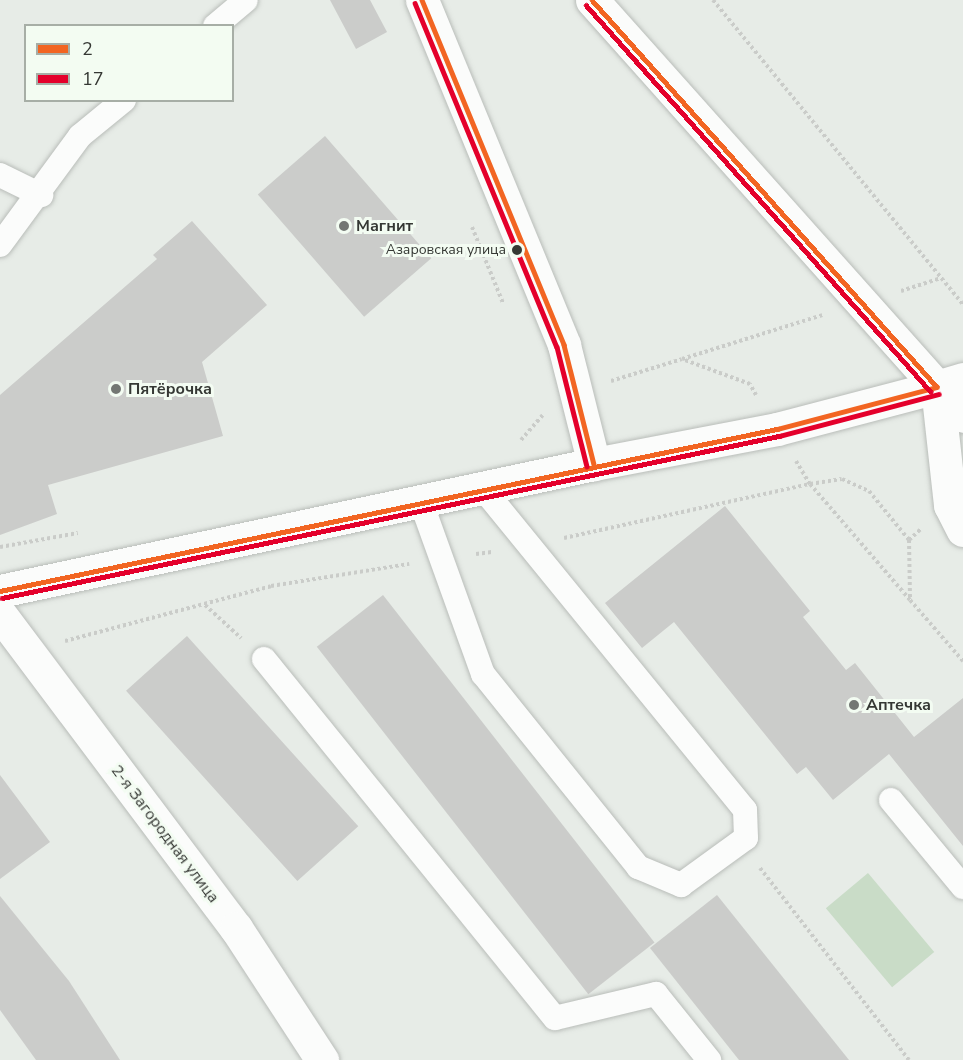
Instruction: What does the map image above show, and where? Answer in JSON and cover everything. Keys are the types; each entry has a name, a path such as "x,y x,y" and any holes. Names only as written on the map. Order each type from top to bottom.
{"main road":[{"path":"422,0 564,345 594,464"},
{"path":"592,0 950,383 963,416"},
{"path":"0,591 594,464 777,429 950,383"},
{"path":"950,383 950,505 963,530"},
{"name":"2-я Загородная улица","path":"0,614 236,928 322,1060"}],"lane":[{"path":"217,24 246,0"},
{"path":"0,245 41,195 80,136 122,102"},
{"path":"0,175 41,195"},
{"path":"421,502 483,674 638,867 681,885 746,838 746,810 483,489"},
{"path":"264,659 555,1018 656,993 709,1060"},
{"path":"891,800 963,887"}],"path":[{"path":"713,0 963,304"},
{"path":"750,384 682,359 798,322"},
{"path":"810,484 842,479 869,491 909,540 910,600 963,661"},
{"path":"204,604 264,659"},
{"path":"746,838 766,882 909,1060"}],"green space":[{"path":"868,873 934,952 892,987 826,908"}],"building":[{"path":"330,0 370,0 387,32 356,49"},
{"name":"Магнит","path":"325,136 431,258 364,317 258,194"},
{"name":"Пятёрочка","path":"192,221 267,305 202,362 223,436 48,485 57,514 0,535 0,395 157,259 153,255"},
{"path":"725,506 810,611 803,617 846,670 855,663 914,737 963,698 963,846 889,754 833,800 806,767 797,774 674,622 642,648 605,603"},
{"path":"383,595 655,943 588,994 317,647"},
{"path":"187,636 358,826 297,881 126,691"},
{"path":"0,775 50,842 0,879"},
{"path":"717,895 849,1060 739,1060 650,948"},
{"path":"0,896 69,981 120,1060 36,1060 0,1010"}],"transit line":[{"name":"2","path":"422,0 564,345 594,464"},
{"name":"2","path":"592,0 937,387"},
{"name":"17","path":"415,3 557,347 587,466"},
{"name":"17","path":"586,5 931,392"},
{"name":"2","path":"0,591 777,429 937,387"},
{"name":"17","path":"2,598 779,436 939,394"}],"place":[{"name":"Магнит","path":"344,226"},
{"name":"Азаровская улица","path":"517,250"},
{"name":"Пятёрочка","path":"116,389"},
{"name":"Аптечка","path":"854,705"}]}
